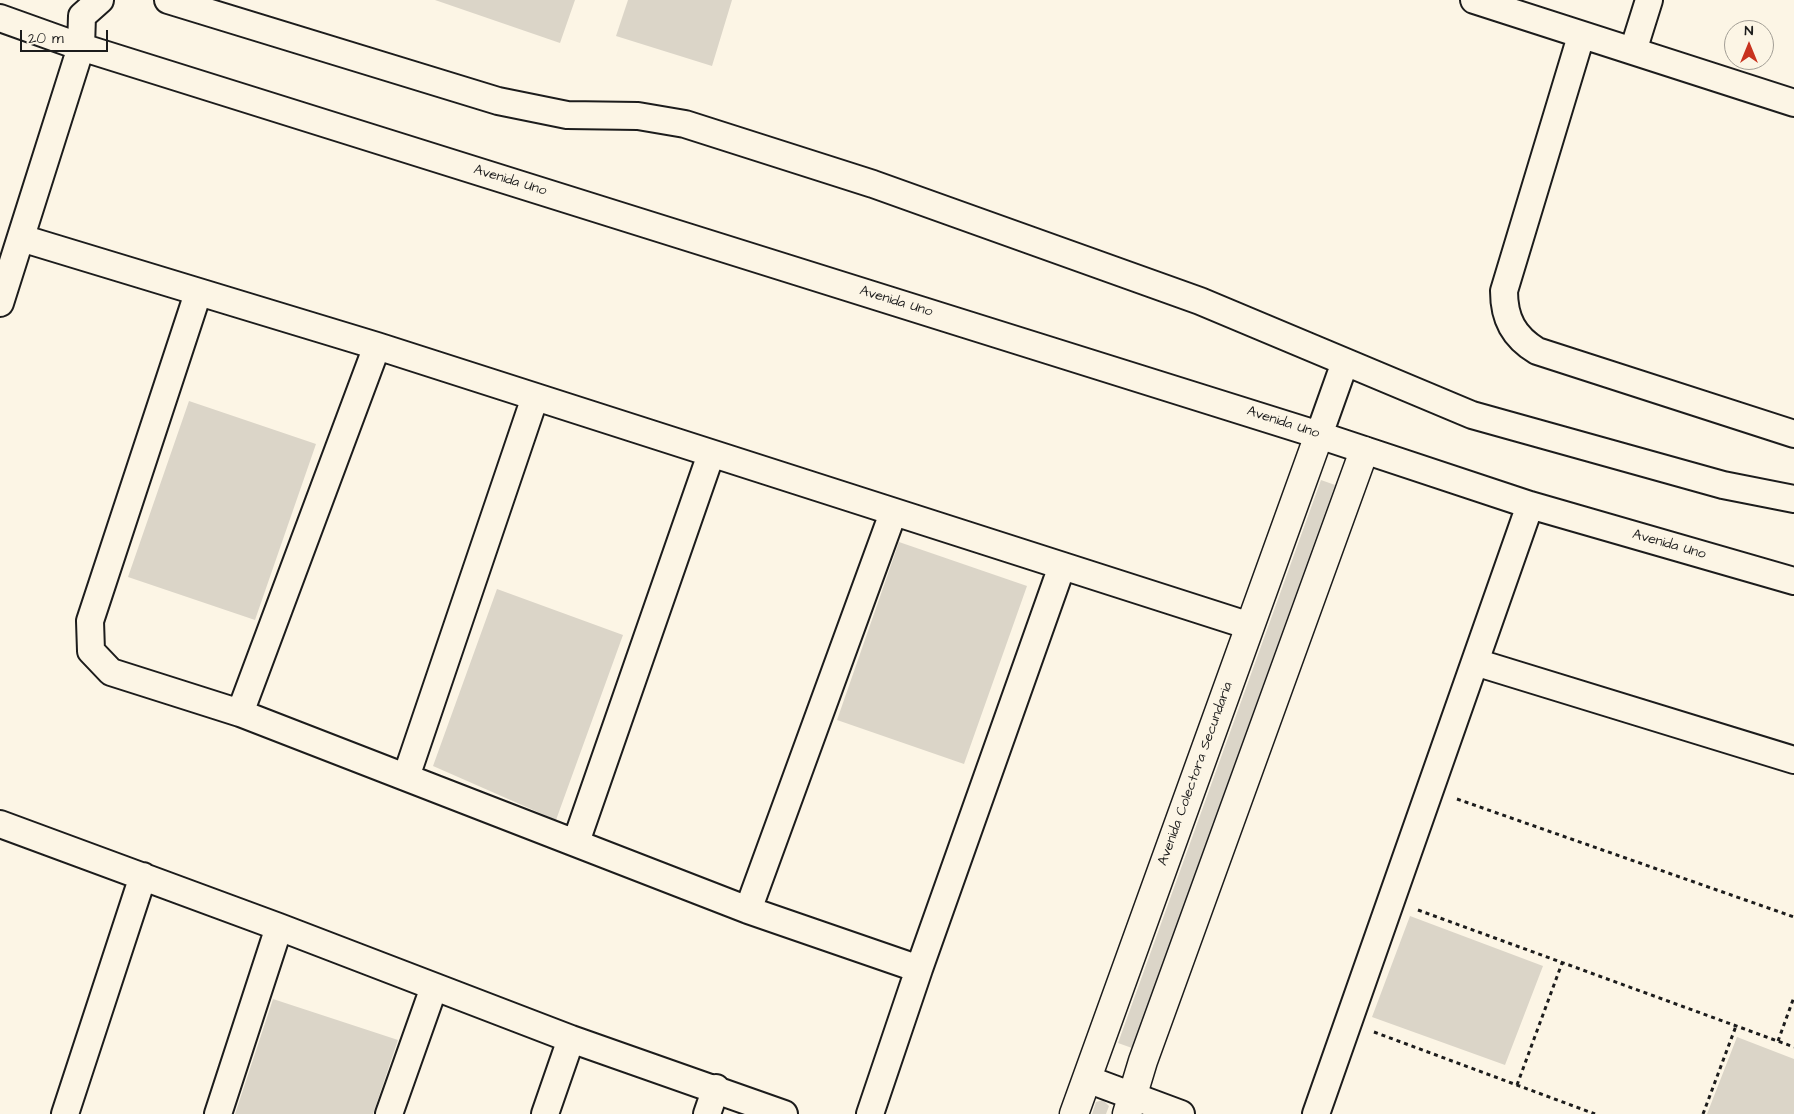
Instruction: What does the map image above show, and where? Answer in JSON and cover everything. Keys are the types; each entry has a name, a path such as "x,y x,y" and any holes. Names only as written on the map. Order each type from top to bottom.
{"street":[{"path":"0,303 81,47 82,16 100,0"},
{"path":"168,0 498,100 567,115 638,116 694,127 873,184 1190,297 1472,415 1722,485 1794,498"},
{"path":"1474,0 1794,103"},
{"path":"1633,51 1649,0"},
{"name":"Avenida Uno","path":"0,18 81,47 1319,434 1364,451 1530,505 1794,581"},
{"path":"1581,36 1504,291 1505,313 1516,334 1537,351 1794,434"},
{"path":"21,238 377,346 1250,626"},
{"path":"198,293 90,621 91,650 111,672 240,713 748,910 919,969"},
{"path":"240,713 377,346"},
{"path":"1319,434 1344,362"},
{"path":"406,777 535,397"},
{"name":"Avenida Colectora Secundaria","path":"1074,1114 1319,434"},
{"path":"1130,1105 1144,1061 1364,451"},
{"path":"576,842 711,454"},
{"path":"1316,1114 1530,505"},
{"path":"748,910 893,513"},
{"path":"870,1114 919,969 1062,566"},
{"path":"1475,662 1794,760"},
{"path":"0,824 279,926 571,1039 716,1088 784,1114"},
{"path":"65,1114 143,876"},
{"path":"218,1114 279,926"},
{"path":"390,1114 434,987"},
{"path":"545,1114 571,1039"},
{"path":"1087,1079 1130,1105 1181,1114"},
{"path":"707,1114 716,1088"}],"path":[{"path":"1430,789 1794,917"},
{"path":"1391,900 1794,1047"},
{"path":"1517,1085 1562,963"},
{"path":"1778,1041 1794,997"},
{"path":"1348,1022 1596,1114"},
{"path":"1703,1114 1736,1026"}],"shaded area":[{"path":"435,0 575,0 560,43"},
{"path":"628,0 732,0 712,66 616,36"},
{"path":"189,401 316,444 255,620 128,577"},
{"path":"1321,480 1335,485 1132,1048 1118,1043"},
{"path":"899,542 1027,586 964,764 837,720"},
{"path":"497,589 623,635 556,820 433,766"},
{"path":"1410,916 1543,966 1505,1065 1372,1017"},
{"path":"273,999 398,1040 373,1114 235,1114"},
{"path":"1737,1037 1794,1059 1794,1114 1707,1114"},
{"path":"1103,1100 1109,1106 1106,1114 1092,1114 1096,1102"}]}
